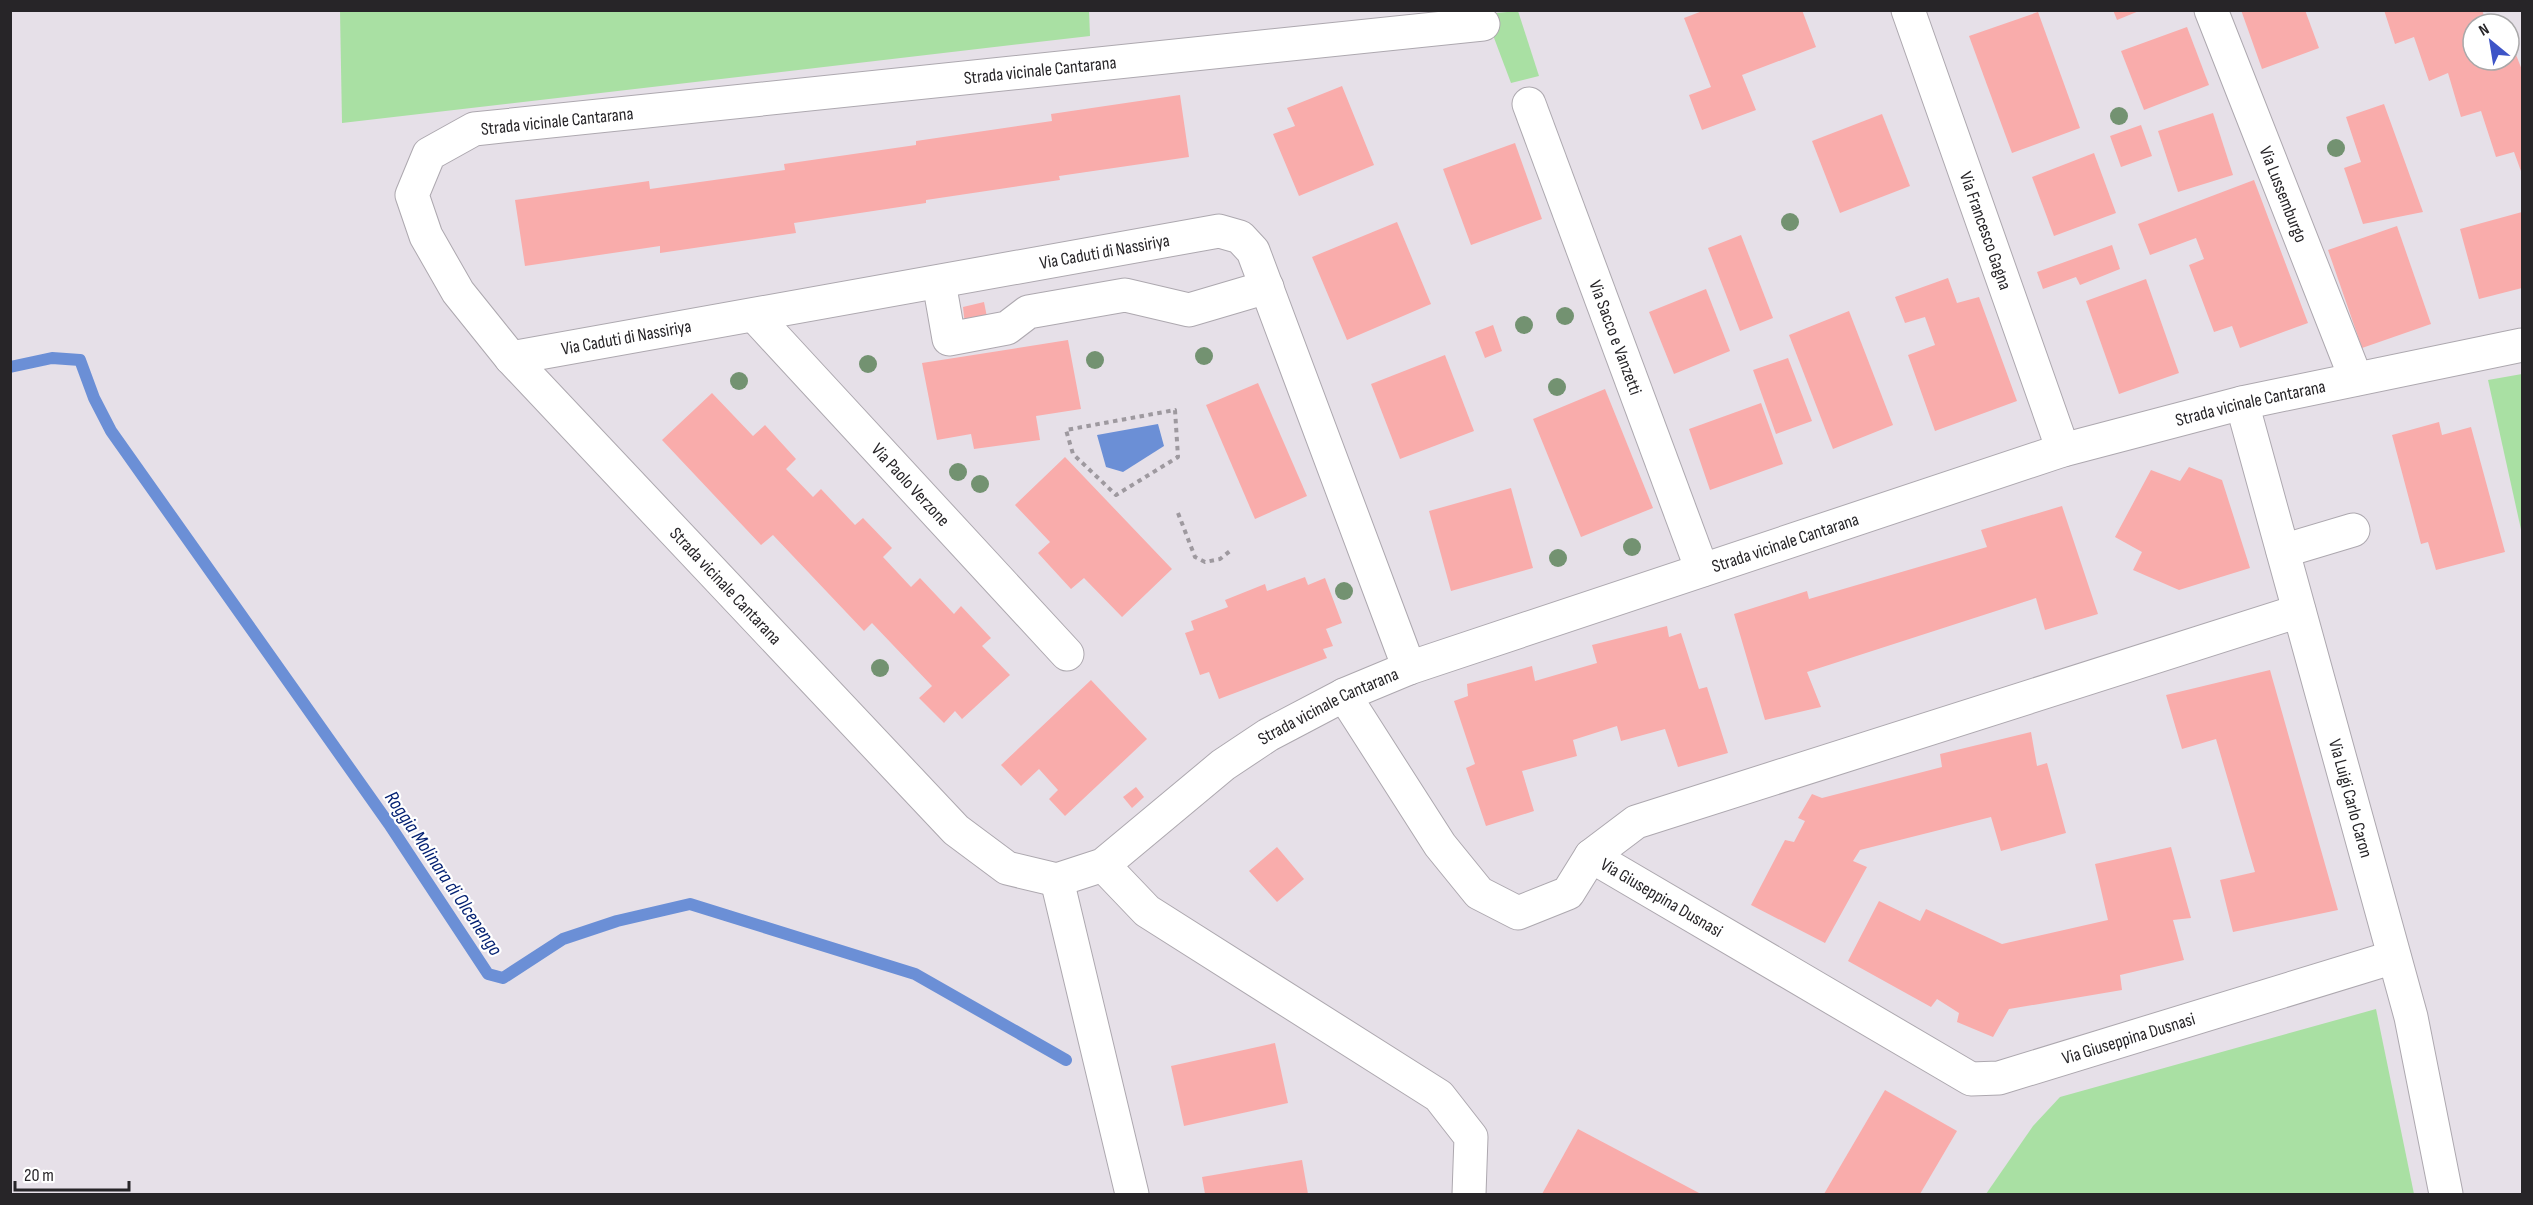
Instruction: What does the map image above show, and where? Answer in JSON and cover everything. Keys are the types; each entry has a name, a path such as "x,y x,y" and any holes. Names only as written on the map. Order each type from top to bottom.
{"street":[{"name":"Via Francesco Gagna","path":"1908,10 2063,450"},
{"name":"Via Lussemburgo","path":"2211,10 2356,379"},
{"name":"Strada vicinale Cantarana","path":"1483,24 474,129 429,154 412,195 426,236 458,292 511,358 956,830 1007,868 1057,880 1103,864 1222,765 1268,735 1344,695 1409,668 2063,450 2242,403 2523,345"},
{"name":"Via Sacco e Vanzetti","path":"1529,104 1702,570"},
{"name":"Via Caduti di Nassiriya","path":"511,358 1219,231 1240,237 1253,251 1409,668"},
{"path":"939,282 949,339 1007,328 1028,312 1125,295 1188,310 1267,287"},
{"name":"Via Paolo Verzone","path":"754,315 1067,654"},
{"name":"Via Luigi Carlo Caron","path":"2242,403 2411,1017 2446,1194"},
{"path":"2283,551 2353,530"},
{"name":"Via Giuseppina Dusnasi","path":"2299,611 1636,822 1591,856 1971,1079 1999,1078 2394,957"},
{"path":"1344,695 1440,845 1479,893 1518,913 1568,893 1591,856"},
{"path":"1103,864 1147,911 1439,1096 1471,1137 1470,1194"},
{"path":"1057,880 1132,1194"}],"path":[{"path":"1175,410 1178,457 1116,495 1073,454 1066,430 1175,410"},
{"path":"1178,513 1196,557 1205,562 1220,559 1230,551"}],"green space":[{"path":"1089,10 1090,36 342,123 340,11"},
{"path":"1518,11 1539,76 1511,83 1485,14"},
{"path":"2522,374 2522,534 2488,380"},
{"path":"2376,1009 2414,1194 1986,1194 2033,1126 2060,1097"}],"water":[{"path":"1158,424 1164,446 1123,472 1106,467 1097,435"}],"building":[{"path":"1705,10 1802,10 1816,47 1742,75 1756,110 1702,130 1689,95 1711,87 1684,18"},
{"path":"2113,10 2139,10 2139,11 2117,20"},
{"path":"2241,10 2305,10 2319,48 2262,69"},
{"path":"2384,10 2482,10 2483,12 2461,12 2461,72 2521,72 2521,67 2522,174 2514,152 2496,157 2481,111 2461,117 2448,73 2429,81 2414,37 2395,44"},
{"path":"2038,12 2080,128 2012,153 1969,36"},
{"path":"2187,27 2209,85 2144,110 2121,51"},
{"path":"1342,86 1374,165 1299,196 1273,134 1295,126 1287,108"},
{"path":"1180,95 1189,157 1059,176 1060,180 794,223 796,233 660,253 660,246 525,266 515,200 649,181 650,189 785,170 784,164 916,145 916,141 1052,121 1051,114"},
{"path":"2384,104 2423,212 2363,224 2344,168 2361,162 2346,117"},
{"path":"2213,113 2233,175 2178,192 2158,131"},
{"path":"1882,114 1910,186 1840,213 1812,141"},
{"path":"2141,125 2152,156 2121,167 2110,136"},
{"path":"1515,143 1542,219 1471,245 1443,169"},
{"path":"2094,153 2116,213 2054,236 2032,177"},
{"path":"2254,180 2308,323 2240,348 2232,326 2214,332 2189,265 2204,259 2196,238 2150,255 2138,224"},
{"path":"2522,212 2522,288 2479,299 2460,229"},
{"path":"1397,222 1431,304 1347,340 1312,257"},
{"path":"2397,226 2431,324 2362,348 2328,250"},
{"path":"1741,235 1773,318 1740,331 1708,248"},
{"path":"2112,245 2120,269 2080,285 2076,277 2043,289 2037,272"},
{"path":"1948,278 1957,303 1979,297 2017,401 1935,431 1908,355 1935,345 1925,317 1905,323 1895,297"},
{"path":"2146,279 2179,373 2119,394 2086,301"},
{"path":"1706,289 1730,351 1674,374 1649,312"},
{"path":"984,302 988,322 965,325 963,307"},
{"path":"1849,311 1893,425 1833,449 1789,335"},
{"path":"1493,325 1502,351 1485,358 1475,332"},
{"path":"1068,340 1081,409 1036,416 1040,440 974,449 971,434 937,440 922,363"},
{"path":"1445,355 1474,431 1400,459 1371,384"},
{"path":"1788,358 1812,421 1776,434 1753,370"},
{"path":"1258,383 1307,496 1255,519 1206,405"},
{"path":"1605,389 1653,508 1581,537 1533,419"},
{"path":"712,393 753,436 765,425 796,459 786,469 813,497 821,489 855,525 863,518 892,548 883,557 911,587 920,578 954,614 961,606 991,638 982,646 1010,675 962,719 955,711 944,723 919,698 932,686 872,623 864,631 773,535 761,545 662,440"},
{"path":"1761,403 1783,464 1710,490 1689,429"},
{"path":"2439,422 2442,435 2471,427 2505,552 2436,570 2428,542 2421,544 2392,435"},
{"path":"1065,457 1172,569 1122,617 1084,578 1071,589 1038,553 1050,542 1015,505"},
{"path":"2189,467 2222,480 2250,568 2179,590 2133,570 2142,552 2115,537 2151,470 2180,481"},
{"path":"1511,488 1533,568 1451,591 1429,511"},
{"path":"2062,506 2098,614 2045,630 2036,598 1807,672 1821,707 1765,720 1734,614 1807,591 1809,599 1987,547 1981,530"},
{"path":"1305,577 1308,585 1325,578 1342,623 1326,629 1333,646 1323,649 1327,658 1219,699 1209,672 1200,675 1185,633 1194,630 1191,621 1228,607 1225,600 1265,584 1267,591"},
{"path":"1667,626 1669,637 1681,633 1699,689 1707,687 1728,753 1678,767 1665,729 1621,741 1617,726 1573,740 1577,756 1522,771 1534,811 1486,826 1466,768 1475,764 1454,701 1468,696 1467,684 1532,666 1535,681 1597,663 1592,645"},
{"path":"2270,670 2338,910 2233,932 2220,880 2255,872 2216,739 2182,749 2166,695"},
{"path":"1091,680 1147,739 1065,816 1049,799 1058,790 1039,769 1021,786 1001,765"},
{"path":"2031,732 2037,766 2047,763 2066,833 2001,851 1991,817 1860,850 1853,861 1867,867 1825,943 1751,905 1785,840 1794,842 1805,821 1798,818 1812,794 1822,798 1942,767 1940,754"},
{"path":"1136,787 1144,797 1132,808 1123,797"},
{"path":"1277,847 1304,879 1277,902 1249,871"},
{"path":"2171,847 2191,918 2173,920 2184,960 2120,975 2122,990 2009,1009 1993,1037 1957,1022 1959,1013 1937,999 1931,1007 1848,961 1879,901 1920,921 1926,909 2002,944 2108,920 2095,864"},
{"path":"1275,1043 1288,1103 1184,1126 1171,1066"},
{"path":"1885,1090 1957,1131 1920,1194 1824,1194"},
{"path":"1578,1129 1701,1194 1542,1194"},
{"path":"1302,1160 1308,1194 1205,1194 1202,1177"}],"waterway":[{"name":"Roggia Molinara di Olcenengo","path":"10,367 52,358 80,360 94,398 111,431 389,824 488,974 503,978 563,939 617,921 690,904 915,974 1066,1060"}]}
